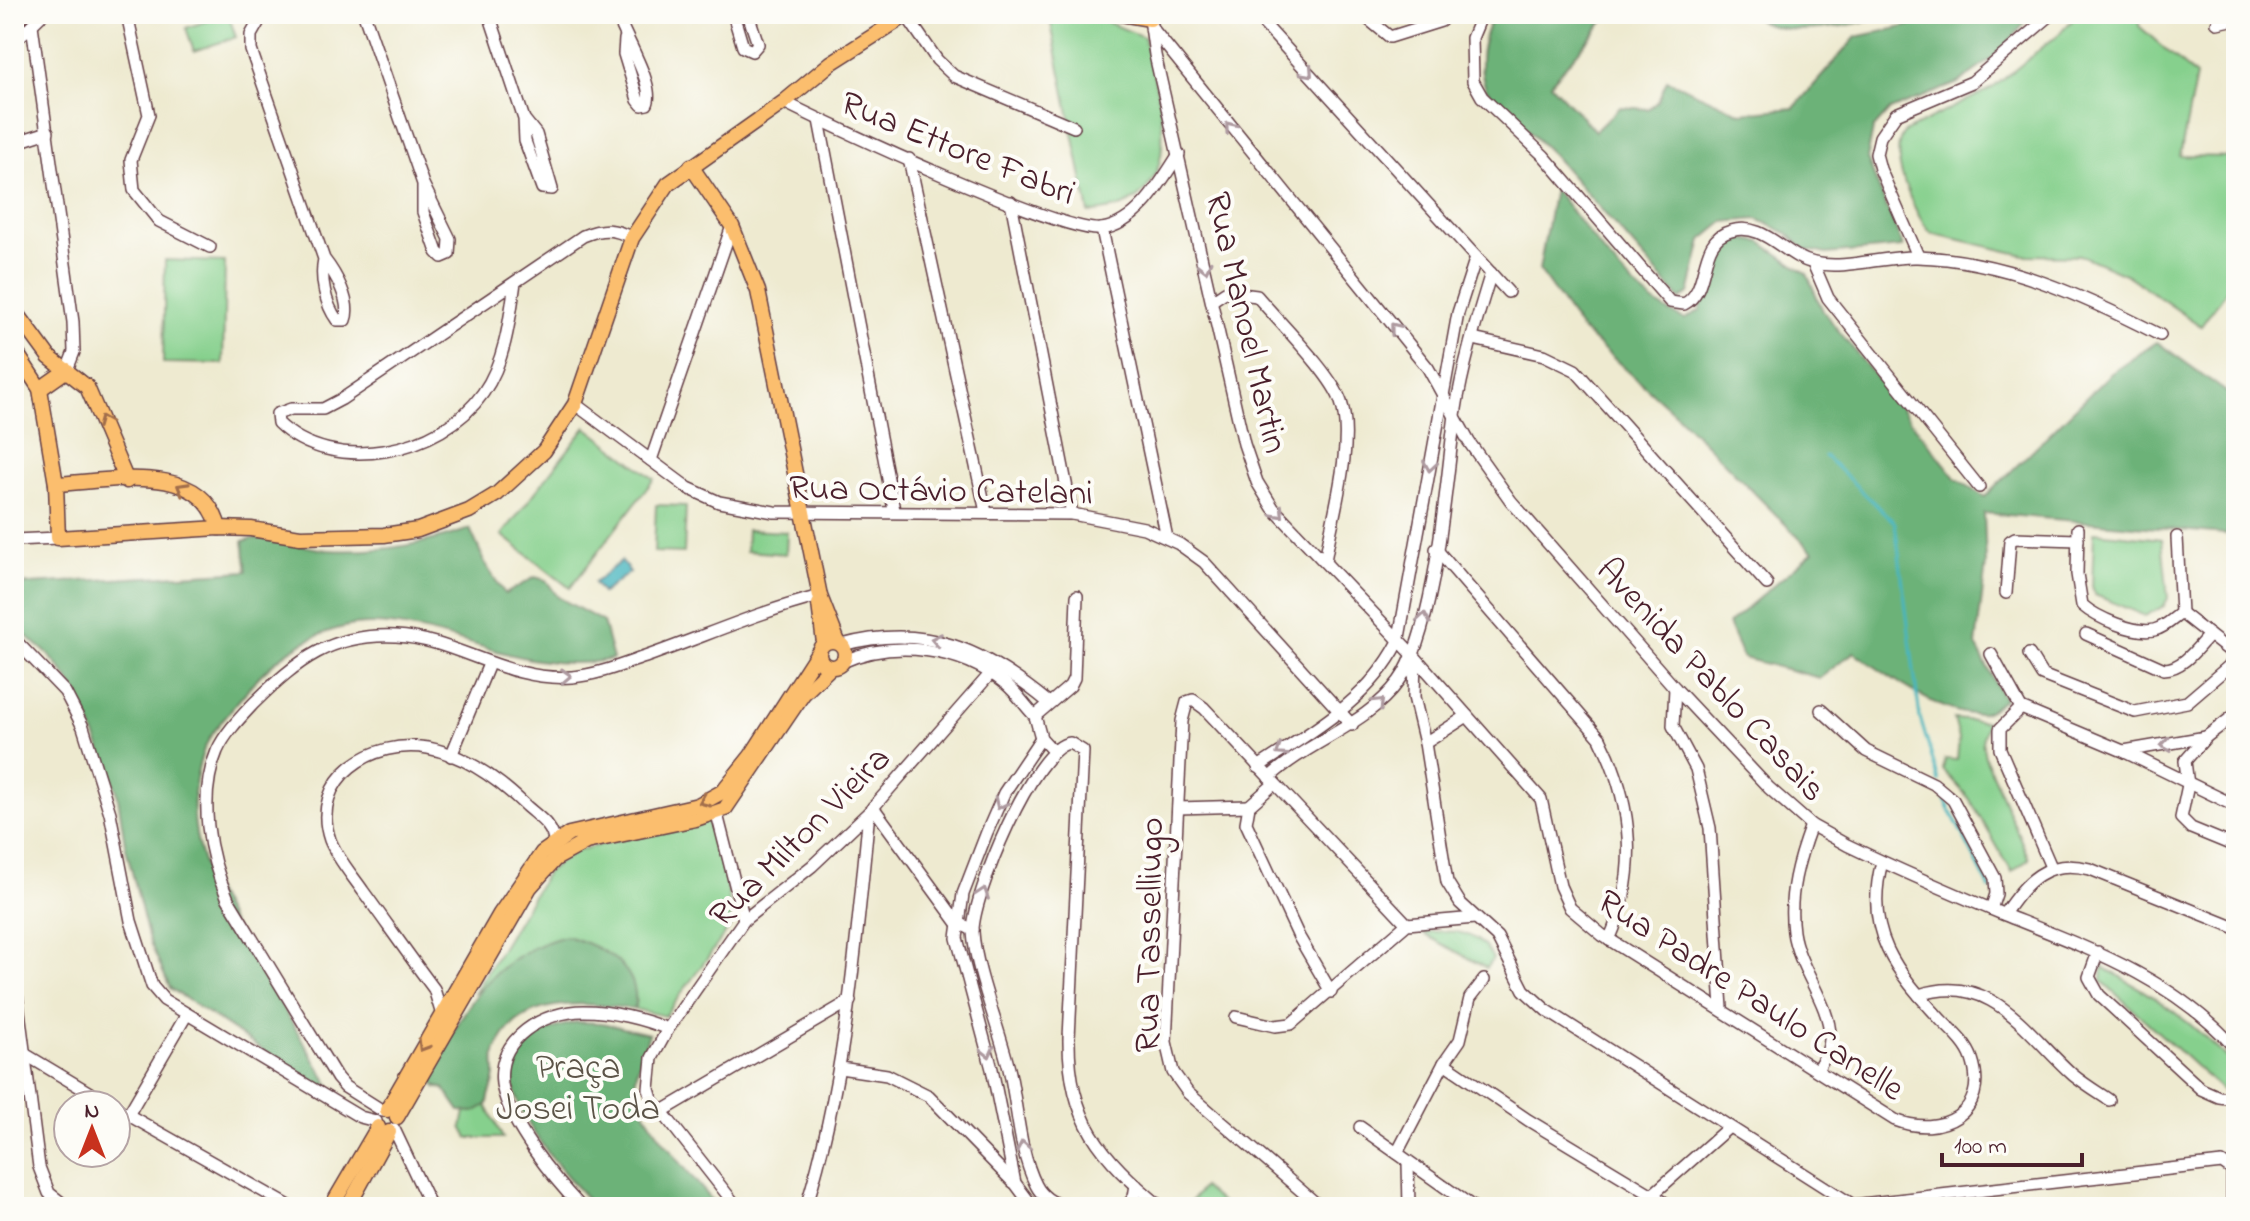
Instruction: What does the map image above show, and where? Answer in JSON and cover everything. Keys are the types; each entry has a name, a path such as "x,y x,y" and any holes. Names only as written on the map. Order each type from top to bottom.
{"main road":[{"path":"1121,14 1150,20"},
{"path":"14,349 40,389 56,484 58,538 219,528 326,537 395,533 444,522 497,494 544,451 575,404 632,238 668,184 784,102 831,63 907,15"},
{"path":"691,166 732,226 758,291 836,665"},
{"path":"14,309 49,357 82,381 92,396 127,481"},
{"path":"40,389 67,370"},
{"path":"56,484 150,479 178,483 215,514 219,528"},
{"path":"830,646 821,662 836,665"},
{"path":"348,1207 386,1121 442,1015 530,868 554,843 584,830 698,805 722,792 830,646"},
{"path":"331,1207 530,887 555,859 586,842 717,814 733,800 803,694 836,665"}],"street":[{"path":"14,42 43,14"},
{"path":"127,14 149,115 131,160 134,190 159,221 210,247"},
{"path":"263,14 251,35 251,50 324,259 347,308 345,320 337,320 331,312 321,273 324,259"},
{"path":"364,14 423,184 450,239 449,254 442,257 437,252 423,212 423,184"},
{"path":"489,14 524,119 525,141 537,179 542,188 552,189 536,134 524,119"},
{"path":"617,14 625,39 636,53 650,95 647,104 642,105 638,100 624,54 625,39"},
{"path":"733,14 743,47 752,51 758,44 748,14"},
{"path":"1255,14 1508,292"},
{"path":"1362,14 1390,37 1441,21"},
{"path":"1482,14 1472,47 1473,81 1482,97 1544,156 1670,302 1684,304 1695,296 1713,243 1727,231 1754,230 1813,263 1918,256 1981,266 2067,289 2160,335"},
{"path":"1918,256 1876,154 1886,124 1896,114 1972,82 2052,14"},
{"path":"907,15 937,60 954,76 1074,127"},
{"path":"2217,23 2236,19"},
{"name":"Avenida Pablo Casais","path":"1150,20 1190,77 1442,390 1469,442 1511,501 1675,688 1769,788 1811,825 1882,862 2098,952 2152,979 2184,1001 2236,1049"},
{"name":"Rua Manoel Martin","path":"1150,20 1161,82 1244,444 1257,482 1273,508 1398,643 1415,657"},
{"path":"32,25 74,340 67,370"},
{"path":"1161,82 1170,69 1183,71 1190,77"},
{"name":"Rua Ettore Fabri","path":"784,102 1011,202 1074,224 1102,229 1128,218 1160,184 1179,154"},
{"path":"819,120 894,510"},
{"path":"14,143 48,132"},
{"path":"909,159 986,512"},
{"path":"1011,202 1072,514"},
{"path":"651,460 732,226"},
{"path":"515,282 511,317 495,371 483,394 443,431 394,449 325,451 305,445 278,423 277,414 291,409 323,409 342,399 583,236 601,228 632,238"},
{"path":"1102,229 1167,538"},
{"path":"1407,924 1258,767 1341,712 1380,674 1398,643 1442,390 1458,313 1476,257"},
{"path":"1813,263 1828,298 1979,487"},
{"path":"1491,273 1455,413 1436,549 1415,657 1414,697 1425,743 1443,868 1460,903 1497,937 1524,990 1546,1010 1854,1206 2227,1164 2232,1170 2232,1207"},
{"path":"1213,300 1225,292 1243,291 1257,296 1341,399 1346,424 1344,449 1325,561"},
{"path":"1473,339 1544,355 1575,370 1767,584"},
{"path":"49,357 62,353 74,340"},
{"name":"Rua Octávio Catelani","path":"575,404 688,488 719,502 758,510 803,512 894,510 1072,514 1122,522 1167,538 1204,562 1352,725"},
{"path":"1452,443 1469,442"},
{"path":"2006,593 2010,541 2015,538 2078,535 2078,591 2082,605 2089,611 2143,631 2160,628 2181,613"},
{"path":"2029,654 2042,675 2135,712 2187,702 2236,658 2181,613 2177,537"},
{"path":"14,540 58,538"},
{"path":"1436,549 1600,738 1610,757 1626,811 1630,847 1628,879 1609,940"},
{"path":"1035,716 1070,686 1074,678 1077,596"},
{"path":"431,1207 386,1121 361,1096 345,1087 228,899 217,871 208,812 218,750 245,713 276,681 311,653 350,639 408,637 531,675 575,677 617,666 820,598"},
{"path":"2086,634 2164,669 2173,669 2182,663 2209,635"},
{"path":"830,646 886,637 942,640 985,657 1049,703"},
{"path":"14,639 48,670 77,713 110,813 131,921 145,971 157,993 351,1112 386,1121"},
{"path":"836,665 870,651 917,649 948,655 991,673 1019,697 1035,716 1041,738 1053,751"},
{"path":"1991,654 2021,708 2123,751 2236,806"},
{"path":"1331,992 1299,937 1255,848 1246,823 1249,806 1284,764 1352,725 1383,700 1415,657"},
{"name":"Rua Padre Paulo Canelle","path":"1415,657 1541,799 1560,886 1570,908 1609,940 1817,1070 1911,1127 1927,1129 1952,1121 1970,1103 1975,1090 1972,1057 1888,953 1878,930 1875,887 1882,862"},
{"path":"451,756 489,664"},
{"name":"Rua Milton Vieira","path":"737,1207 652,1099 649,1082 652,1058 668,1029 744,920 812,866 871,809 991,673"},
{"path":"1019,697 1030,687"},
{"path":"1675,688 1673,726 1696,769 1710,828 1722,1008"},
{"name":"Rua Tasselliugo","path":"1258,767 1204,708 1193,700 1184,707 1166,1042 1173,1072 1188,1093 1320,1207"},
{"path":"2021,708 2000,729 2000,749 2051,867"},
{"path":"1821,710 1866,751 1934,784 1953,800 1995,878 1996,894 1991,909"},
{"path":"2230,844 2184,824 2181,812 2188,785 2187,756 2236,714"},
{"path":"1425,743 1467,716"},
{"path":"2123,751 2206,737"},
{"path":"1015,1183 984,1035 957,938 957,922 963,894 1004,793 1041,738"},
{"path":"1064,1207 1044,1196 1027,1164 1010,1072 973,930 987,882 1017,804 1053,751 1070,743 1083,751 1069,1038 1071,1085 1090,1135 1161,1207"},
{"path":"442,1015 434,989 337,854 327,823 327,799 343,771 389,748 412,746 451,756 495,779 551,830 554,843"},
{"path":"1178,808 1249,806"},
{"path":"871,809 957,922 973,930"},
{"path":"806,1207 822,1154 840,1068 871,809"},
{"path":"717,814 744,920"},
{"path":"1811,825 1795,868 1791,900 1793,933 1801,962 1829,1028 1828,1050 1817,1070"},
{"path":"2004,914 2029,881 2051,867 2090,869 2236,928"},
{"path":"1236,1017 1275,1026 1291,1024 1407,924 1475,918"},
{"path":"2098,952 2089,977 2099,995 2201,1089 2219,1097 2236,1099"},
{"path":"14,972 43,1182 49,1193 67,1207"},
{"path":"1397,1153 1444,1063 1460,1040 1470,998 1484,980"},
{"path":"1919,995 1949,989 1990,999 2023,1025 2074,1075 2109,1100"},
{"path":"661,1112 850,1001"},
{"path":"581,1207 523,1132 505,1097 502,1070 511,1045 543,1019 581,1011 617,1015 668,1029"},
{"path":"132,1108 187,1014"},
{"path":"23,1053 83,1089"},
{"path":"1444,1063 1528,1120 1672,1207"},
{"path":"840,1068 887,1075 929,1096 1015,1183 1033,1207"},
{"path":"332,1101 345,1087"},
{"path":"351,1112 361,1096"},
{"path":"132,1117 291,1207"},
{"path":"1360,1127 1473,1207"},
{"path":"1644,1207 1652,1195 1729,1127"},
{"path":"982,1150 999,1150 1007,1145"},
{"path":"1408,1163 1409,1207"},
{"path":"1126,1207 1134,1197 1136,1185"},
{"path":"567,1192 567,1207"},
{"path":"1914,1207 1924,1197"}],"green space":[{"path":"228,14 236,37 194,51 186,28"},
{"path":"1049,14 1087,14 1144,37 1160,106 1161,155 1155,176 1141,194 1120,207 1089,213"},
{"path":"1493,14 1610,14 1550,84 1595,131 1620,107 1648,109 1658,101 1667,80 1741,113 1794,108 1856,37 1964,14 2032,14 2000,53 1958,83 1890,110 1873,129 1867,159 1903,247 1826,254 1804,249 1787,233 1757,219 1724,222 1702,240 1689,294 1680,299 1554,156 1486,89 1481,70 1482,51"},
{"path":"1752,14 1901,14 1845,26 1802,30 1765,23"},
{"path":"2078,14 2140,14 2139,26 2196,76 2180,156 2236,157 2236,277 2201,326 2127,275 2083,256 2024,255 1931,233 1917,213 1905,184 1899,155 1904,132 1994,87 2060,33"},
{"path":"1554,189 1629,280 1646,296 1685,319 1700,310 1719,253 1736,238 1761,242 1807,274 1823,311 1957,479 1985,497 2110,374 2157,342 2236,399 2236,535 1984,513 1986,564 1976,645 2004,700 1983,713 1969,714 1934,703 1854,652 1820,678 1743,658 1728,624 1813,552 1680,418 1580,328 1539,270"},
{"path":"165,260 225,262 223,364 163,363"},
{"path":"586,427 654,479 570,588 502,535"},
{"path":"656,505 686,506 684,553 654,552"},
{"path":"470,529 487,567 505,594 535,577 546,580 558,597 603,622 613,659 580,663 550,662 406,627 375,624 340,628 289,651 261,675 212,735 203,752 195,783 194,813 198,842 217,897 330,1086 327,1093 170,988 149,940 125,844 117,791 85,710 68,678 48,654 14,626 14,585 247,571 243,541 253,539 274,539 328,550 365,550 418,543"},
{"path":"747,530 787,532 786,554 746,551"},
{"path":"2094,532 2162,539 2168,598 2164,606 2145,616 2095,595 2092,586"},
{"path":"1954,719 1987,722 1982,741 1985,757 2029,859 2012,872 1969,798 1943,770 1945,759 1957,760 1959,738"},
{"path":"706,819 724,871 730,927 665,1016 634,1009 636,999 566,990 490,1034 486,1105 503,1138 468,1138 462,1127 469,1091 436,1088 510,963 474,994 547,872 575,851"},
{"path":"1443,931 1472,937 1487,949 1493,959 1486,968 1422,933"},
{"path":"566,936 605,952 616,960 632,981 634,1009 575,1004 537,1010 520,1019 506,1032 496,1050 495,1077 488,1104 474,1112 460,1111 444,1088 426,1082 465,1012 495,974 515,958"},
{"path":"2103,967 2174,1012 2221,1052 2236,1068 2236,1095 2226,1094 2102,981"},
{"name":"Praça Josei Toda","path":"577,1022 602,1023 649,1034 639,1064 637,1095 650,1121 673,1153 718,1207 594,1207 553,1159 519,1104 513,1078 518,1054 538,1035"},
{"path":"1203,1187 1226,1207 1189,1204"}],"water":[{"path":"621,561 630,572 602,593 594,583"}],"waterway":[{"path":"1825,456 1895,523 1920,718 1939,781"},
{"path":"1945,800 1990,889"}]}
